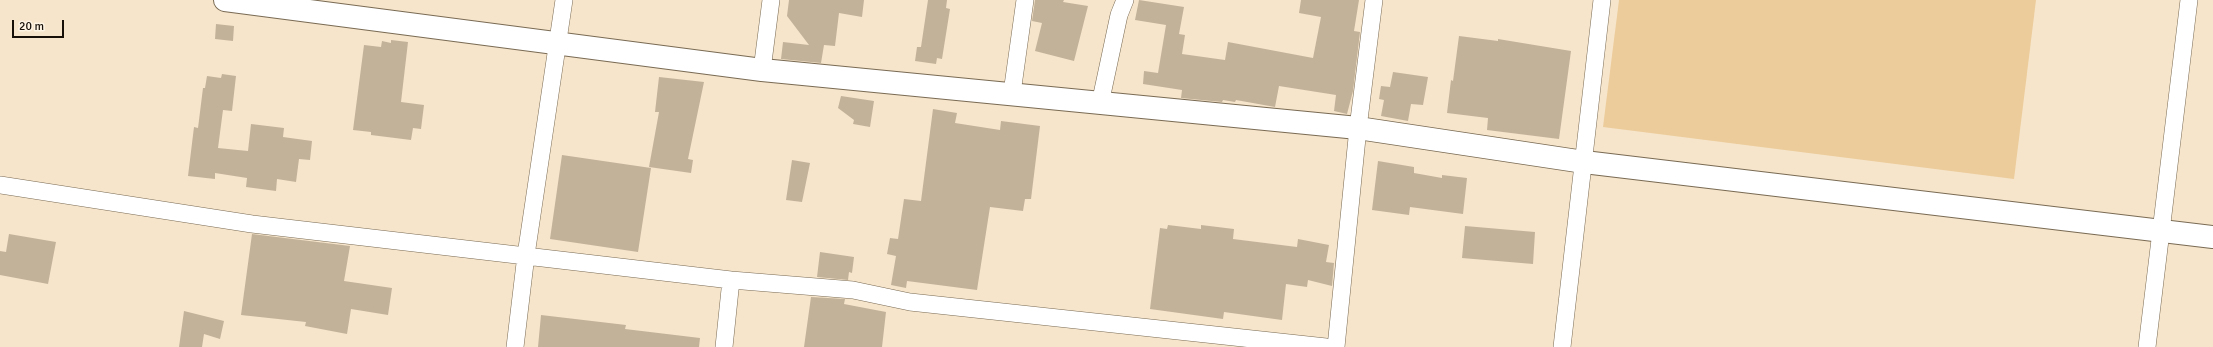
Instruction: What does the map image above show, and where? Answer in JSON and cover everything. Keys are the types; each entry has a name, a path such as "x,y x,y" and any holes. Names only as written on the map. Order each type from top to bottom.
{"street":[{"path":"225,0 762,70 1012,93 1100,104 1358,128 1584,162 2213,237"},
{"path":"516,347 526,255 559,44 564,0"},
{"path":"762,70 771,0"},
{"path":"1012,93 1025,0"},
{"path":"1100,104 1119,16 1125,0"},
{"path":"1336,347 1358,128 1374,0"},
{"path":"1562,347 1602,0"},
{"path":"2147,347 2189,0"},
{"path":"0,185 252,224 731,280 854,290 910,302 1326,347"},
{"path":"724,347 731,280"}],"shaded area":[{"path":"1619,0 2036,0 2014,179 1603,127"}],"building":[{"path":"789,0 864,0 862,17 839,13 835,46 824,45 821,63 781,59 783,42 809,45 787,16"},
{"path":"928,0 947,0 946,8 950,9 942,59 937,58 936,64 915,61 917,47 921,47"},
{"path":"1035,0 1064,0 1063,2 1088,6 1074,61 1035,51 1042,23 1032,21"},
{"path":"1139,0 1184,7 1179,34 1185,35 1182,54 1225,60 1228,42 1313,58 1321,17 1299,13 1301,0 1359,0 1354,31 1360,32 1353,91 1347,114 1334,111 1336,95 1279,86 1275,107 1236,100 1235,102 1223,100 1222,102 1181,98 1182,90 1143,84 1144,71 1158,73 1166,25 1135,20"},
{"path":"216,24 234,26 233,41 215,39"},
{"path":"1459,36 1498,41 1498,39 1571,51 1559,139 1487,130 1488,118 1447,113"},
{"path":"391,40 408,42 401,102 424,105 421,129 413,128 411,140 371,135 371,132 353,130 364,45 381,47 382,41 391,43"},
{"path":"1393,72 1428,77 1423,105 1411,104 1408,121 1381,116 1384,100 1379,99 1381,86 1390,87"},
{"path":"222,74 236,76 232,111 223,110 218,148 248,151 251,124 284,128 283,137 312,141 310,160 299,159 296,182 277,179 276,191 246,187 247,178 215,173 215,179 188,176 194,127 198,128 203,88 205,88 207,76 221,78"},
{"path":"659,77 704,82 688,159 693,160 691,173 649,167 659,112 655,112"},
{"path":"841,96 874,101 870,127 853,124 854,120 838,108"},
{"path":"933,109 957,113 955,123 1000,130 1001,121 1040,126 1031,199 1025,199 1023,211 990,207 977,290 907,281 906,288 891,285 896,256 887,254 890,238 898,239 904,199 921,201"},
{"path":"562,155 651,168 638,252 550,239"},
{"path":"792,160 810,163 802,202 786,200"},
{"path":"1378,161 1414,167 1414,173 1442,178 1442,175 1467,178 1463,214 1410,207 1409,215 1372,210"},
{"path":"1168,225 1201,229 1201,225 1234,229 1233,239 1297,247 1298,239 1329,245 1326,262 1334,263 1332,286 1308,280 1307,287 1286,284 1282,320 1224,312 1223,319 1150,309 1160,228 1167,229"},
{"path":"1465,226 1535,232 1533,264 1462,258"},
{"path":"9,234 56,242 48,284 0,275 0,251 6,252"},
{"path":"252,234 350,246 344,281 392,288 388,315 351,309 347,334 305,326 306,322 241,315"},
{"path":"820,252 854,257 852,273 849,272 848,280 817,277"},
{"path":"811,297 845,299 844,304 886,312 882,347 804,347"},
{"path":"184,311 224,321 220,339 204,334 202,347 179,347"},
{"path":"541,315 626,325 625,329 700,338 699,347 538,347"}]}
